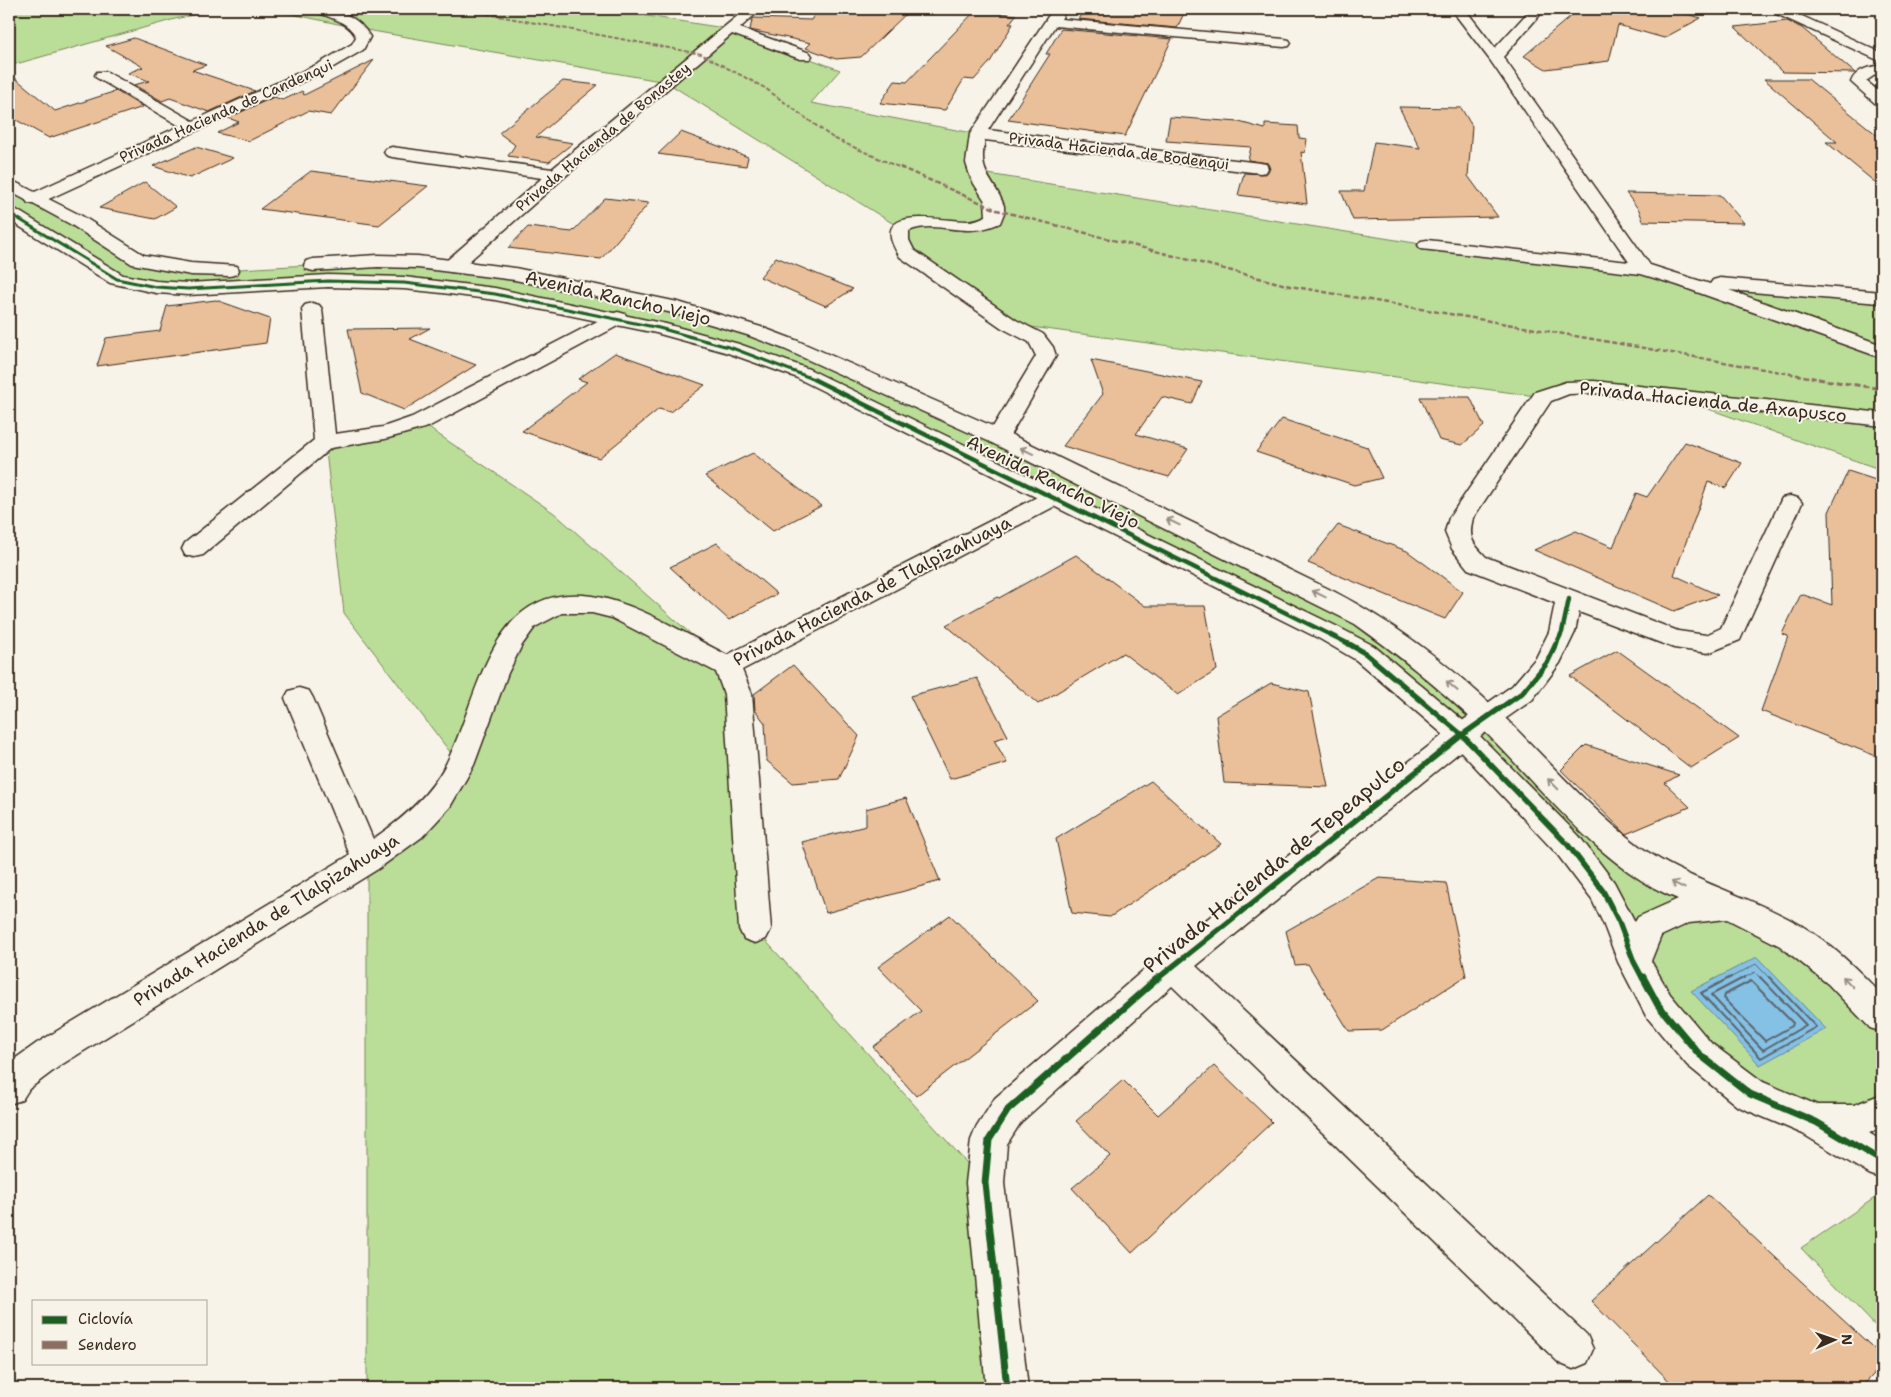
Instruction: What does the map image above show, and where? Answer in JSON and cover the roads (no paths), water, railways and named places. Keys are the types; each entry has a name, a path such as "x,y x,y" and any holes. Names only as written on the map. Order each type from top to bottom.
{"street":[{"name":"Privada Hacienda de Candenqui","path":"34,199 323,67 358,47 364,37 361,29 353,23 321,9"},
{"name":"Privada Hacienda de Bonastey","path":"452,266 754,9"},
{"name":"Privada Hacienda de Bodenqui","path":"998,437 1046,356 1043,347 1036,338 1009,324 907,252 900,240 900,228 911,223 934,222 957,226 980,225 994,219 997,210 994,202 976,172 973,153 978,134 1060,9"},
{"path":"1458,9 1496,57 1643,269"},
{"path":"1496,57 1538,9"},
{"path":"1777,9 1882,58"},
{"path":"1052,22 1284,43"},
{"path":"730,29 805,56"},
{"path":"1882,69 1860,77 1858,82 1882,102"},
{"name":"Privada Hacienda de Candenqui","path":"102,75 191,126"},
{"name":"Privada Hacienda de Bodenqui","path":"978,134 1260,168"},
{"path":"392,152 556,176"},
{"name":"Avenida Rancho Viejo","path":"9,184 76,220 139,260 166,266 222,270 378,261 418,262 525,276 678,308 781,342 945,413 998,437 1326,598 1364,618 1405,646 1475,727 1604,891 1634,962 1658,1005 1699,1054 1750,1094 1816,1122 1882,1161"},
{"name":"Avenida Rancho Viejo","path":"9,213 116,279 156,287 188,289 328,281 404,283 495,294 618,318 732,348 802,373 1329,633 1364,653 1475,727 1608,839 1648,869 1684,888 1731,906 1791,936 1840,974 1882,1017"},
{"path":"40,232 76,220"},
{"path":"1427,245 1643,269 1684,281 1882,352"},
{"path":"404,283 396,275 401,268 418,262"},
{"path":"1684,281 1879,297"},
{"path":"312,309 325,442"},
{"path":"194,549 325,442 364,438 393,432 420,422 618,318"},
{"name":"Privada Hacienda de Axapusco","path":"1790,502 1731,634 1708,644 1674,639 1477,563 1464,550 1456,532 1461,518 1543,397 1566,388 1594,387 1882,420"},
{"path":"921,431 945,413"},
{"path":"1093,518 1118,496"},
{"name":"Privada Hacienda de Tlalpizahuaya","path":"727,666 1053,498"},
{"path":"1475,727 1522,693 1547,663 1562,632 1569,599"},
{"name":"Privada Hacienda de Tlalpizahuaya","path":"9,1088 17,1078 49,1054 367,860 411,829 440,799 460,765 495,673 510,641 526,621 558,604 592,604 620,612 727,666 738,694 755,929"},
{"name":"Privada Hacienda de Tlalpizahuaya","path":"299,698 367,860"},
{"name":"Privada Hacienda de Tepeapulco","path":"1007,1388 985,1183 989,1140 1008,1110 1174,964 1475,727"},
{"path":"1634,962 1649,927 1685,910 1731,906"},
{"name":"Privada Hacienda de Tepeapulco","path":"1174,964 1573,1349"},
{"path":"1816,1122 1854,1122 1882,1112"}],"water":[{"path":"1757,957 1826,1029 1760,1065 1691,991"}]}
